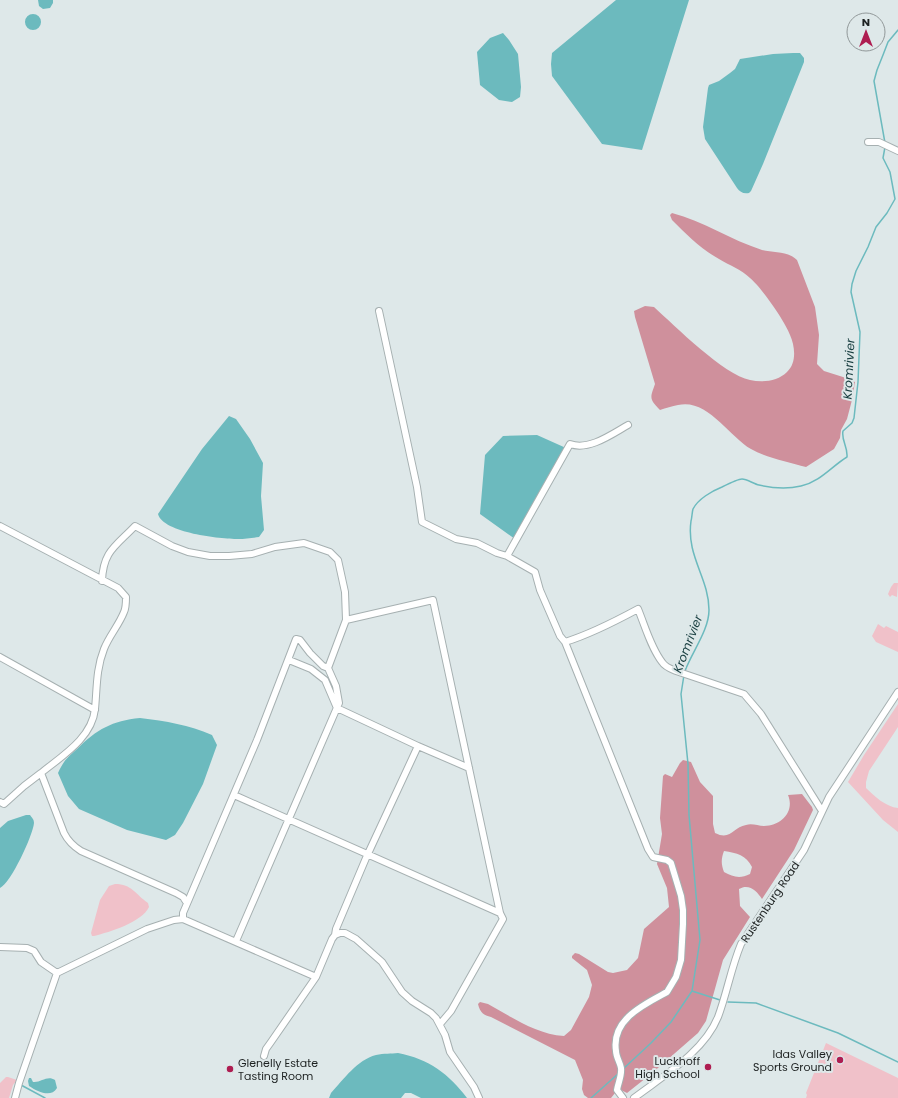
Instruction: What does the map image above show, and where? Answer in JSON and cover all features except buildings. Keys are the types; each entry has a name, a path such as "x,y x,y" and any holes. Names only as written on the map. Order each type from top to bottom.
{"street":[{"path":"868,142 880,142 898,151"},
{"path":"379,311 417,487 422,522 456,540 477,543 496,553 507,556 535,572 543,597 560,636 565,642 648,849 652,857 667,860 671,863 681,896 683,910 681,960 676,977 667,992 630,1014 623,1022 616,1036 616,1051 621,1069 617,1090 623,1098"},
{"path":"507,556 570,444 578,447 608,438 628,424"},
{"path":"0,526 102,581 118,588 126,597 125,611 104,650 97,674 95,710 92,723 73,746 1,805"},
{"path":"102,581 102,570 106,558 114,546 135,526 172,546 188,552 210,556 252,554 275,547 304,543 330,552 338,560 344,592 346,620 328,668"},
{"path":"346,620 433,600 500,913 503,919 451,1011 440,1024"},
{"path":"565,642 583,637 603,628 638,609 662,663 668,668 744,694 761,714 822,811"},
{"path":"183,919 183,913 187,903 234,795 296,640 300,640 310,653 323,666 328,668 332,674 339,702 290,819 236,941"},
{"path":"0,657 95,710"},
{"path":"289,660 312,669 325,680 337,708 469,768"},
{"name":"Rustenburg Road","path":"634,1098 682,1062 710,1033 718,1018 735,958 742,944 804,850 835,787 898,692"},
{"path":"264,1056 270,1044 316,977 368,855 418,746"},
{"path":"41,773 64,833 68,841 73,846 81,851 176,893 183,897 187,903"},
{"path":"234,795 500,913"},
{"path":"15,1098 57,973 147,929 174,920 183,919 316,977"},
{"path":"335,935 345,933 363,944 382,962 402,992 412,1001 431,1013 440,1024 450,1052 474,1087 479,1098"},
{"path":"0,947 27,948 34,951 41,962 57,973"}],"shaded area":[{"path":"672,213 695,221 751,246 762,250 789,255 797,260 815,307 819,335 817,364 824,371 855,382 847,419 834,449 806,467 771,457 751,449 708,412 699,407 689,404 671,406 660,410 652,401 651,395 655,384 634,311 645,306 654,307 714,360 739,376 750,380 765,381 775,379 787,372 794,359 792,339 787,329 778,313 755,282 743,272 706,251 672,220 670,215"},
{"path":"894,583 898,583 897,597 892,595 890,597 888,594"},
{"path":"878,624 884,628 886,626 898,632 898,652 876,642 872,636"},
{"path":"898,704 898,727 869,771 866,788 876,798 889,806 898,808 898,832 883,820 848,782"},
{"path":"683,760 691,762 700,782 713,796 713,824 715,833 720,835 728,835 742,826 750,824 764,826 776,824 785,817 788,812 790,801 788,795 802,794 813,810 794,850 762,899 758,893 749,887 739,889 740,906 750,917 723,960 706,1021 698,1033 627,1093 621,1090 615,1093 611,1098 588,1098 584,1095 582,1089 583,1080 575,1060 484,1014 481,1012 478,1004 480,1002 488,1004 543,1032 564,1036 571,1030 589,997 592,985 587,970 572,958 572,956 575,953 579,954 608,972 613,973 627,970 638,958 644,929 669,907 667,888 657,864 662,834 660,818 663,776 665,774 672,777","holes":["724,851 744,857 752,867 750,874 737,877 724,872 722,864"]},
{"path":"121,884 133,890 148,903 149,907 133,922 117,929 92,936 91,933 100,900 109,886"},
{"name":"Idas Valley Sports Ground","path":"826,1043 898,1078 898,1098 806,1098 806,1093"},
{"path":"6,1077 17,1080 13,1085 9,1098 0,1098 0,1083"}],"water":[{"path":"38,0 53,0 53,3 50,8 43,9 39,6"},
{"path":"616,0 689,0 642,150 602,144 552,76 552,53"},
{"path":"30,14 36,14 41,19 39,28 36,30 30,30 25,25 25,19"},
{"path":"503,33 518,54 521,87 520,97 512,102 499,100 480,85 477,52 490,38"},
{"path":"800,53 804,58 804,62 763,164 751,191 749,193 743,193 737,188 705,139 703,127 709,85 719,81 735,69 740,59 773,54"},
{"path":"229,416 236,419 250,439 263,463 261,496 264,530 259,537 230,539 194,534 170,526 162,521 158,514 202,449"},
{"path":"537,435 566,448 515,539 480,514 485,455 503,436"},
{"path":"140,718 177,724 195,729 212,735 217,745 203,784 183,823 175,835 166,840 127,830 79,809 68,796 58,773 68,757 98,731 121,721"},
{"path":"30,815 34,822 30,838 10,877 0,888 0,828 8,821"},
{"path":"398,1053 419,1059 437,1069 453,1082 467,1098 421,1098 411,1093 405,1093 401,1098 329,1098 331,1093 346,1076 369,1057"},
{"path":"29,1078 31,1078 33,1082 49,1078 55,1080 57,1088 51,1093 40,1092 29,1086"}],"waterway":[{"name":"Kromrivier","path":"885,143 874,81 888,42 898,30"},
{"name":"Kromrivier","path":"685,671 703,633 709,610 708,598 694,556 690,534 693,509 695,505 710,493 740,479 759,485 775,487 791,488 808,484 847,457 843,431 852,423 854,418 858,382 860,332 851,292 852,284 856,271 876,227 887,213 895,199 890,172 883,158 885,147"},
{"name":"Kromrivier","path":"623,1069 671,1022 692,991 700,940 689,815 688,764 681,694 684,675"},
{"path":"692,991 720,1000"},
{"path":"728,1002 756,1003 838,1033 898,1062"},
{"name":"Kromrivier","path":"591,1098 619,1073"},
{"path":"21,1085 45,1098"}],"place":[{"name":"Idas Valley Sports Ground","path":"840,1060"},
{"name":"Luckhoff High School","path":"708,1067"},
{"name":"Glenelly Estate Tasting Room","path":"230,1069"}]}
